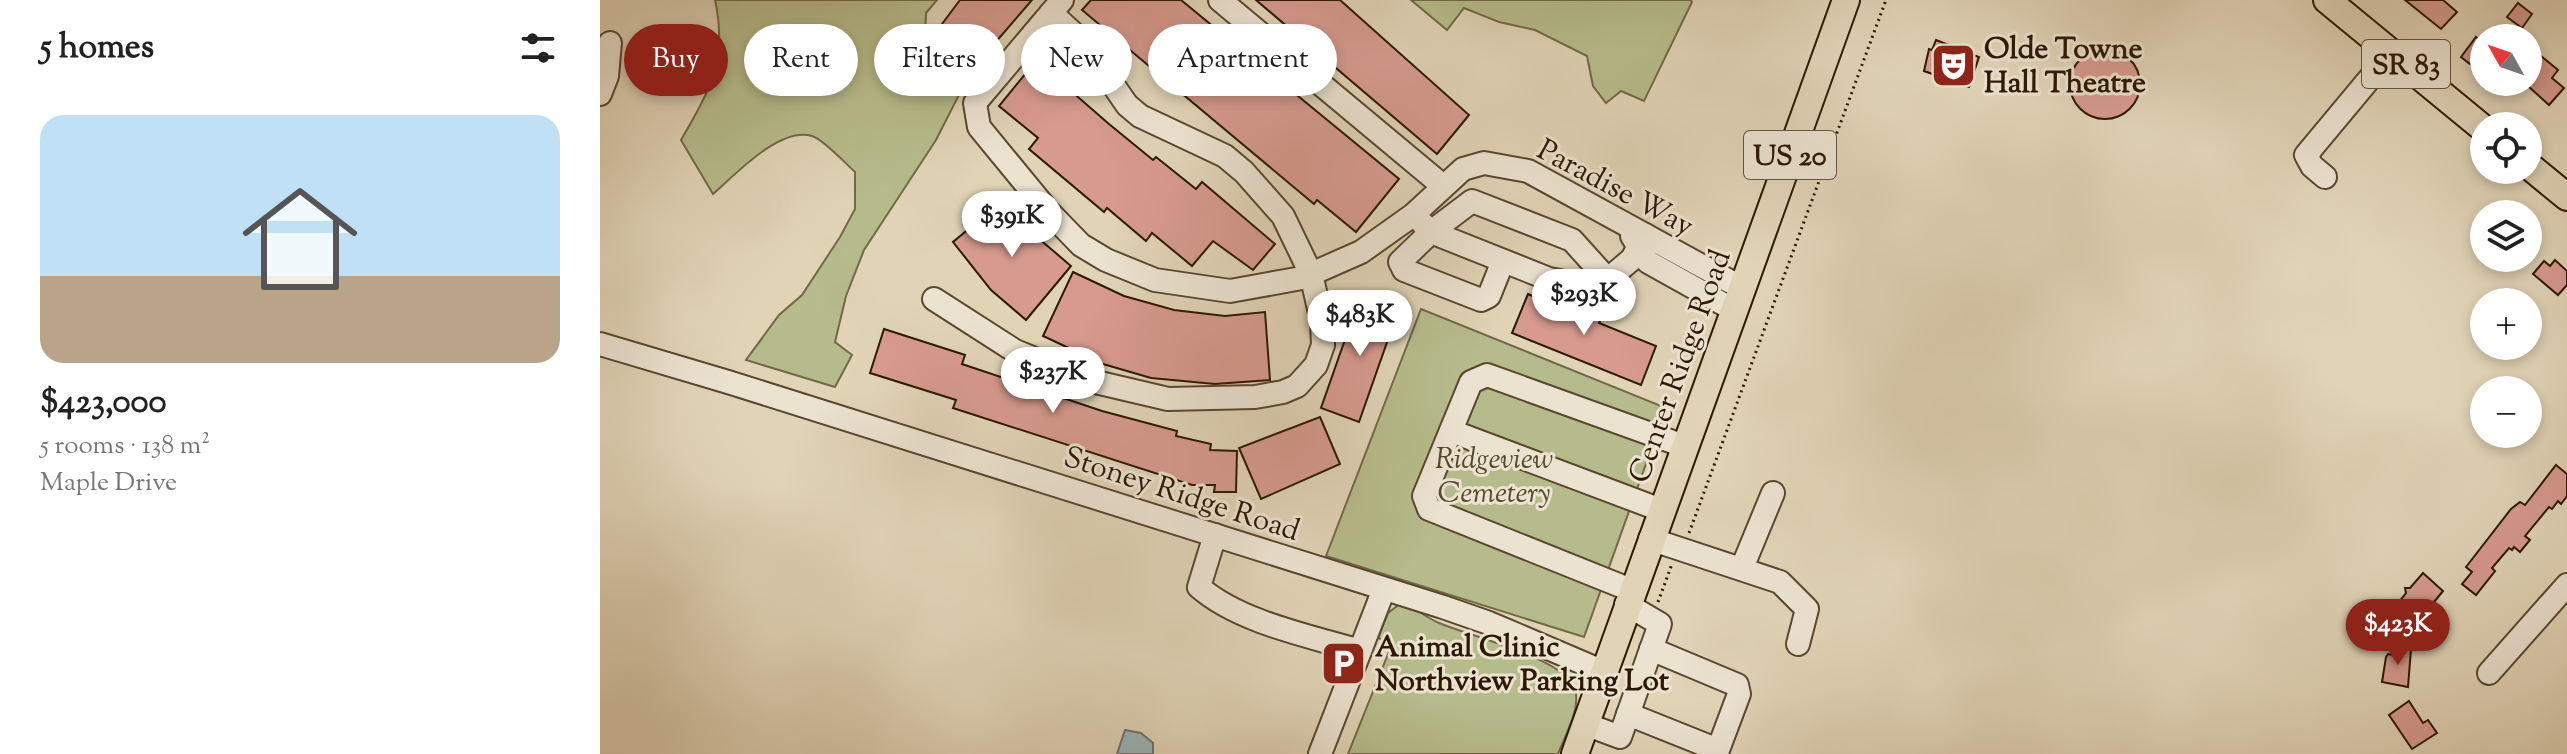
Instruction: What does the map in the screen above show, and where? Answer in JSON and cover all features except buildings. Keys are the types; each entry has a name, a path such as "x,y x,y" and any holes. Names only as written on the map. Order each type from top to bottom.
{"main road":[{"name":"Center Ridge Road","path":"1575,754 1846,0"},
{"name":"SR 83","path":"2327,0 2470,118"},
{"path":"2542,176 2567,197"}],"street":[{"path":"1220,0 1443,186"},
{"path":"934,299 1015,351 1087,380 1168,399 1255,397 1297,386 1316,365 1323,345 1322,322 1311,274 1283,216 1244,172 1211,147 1133,110 1116,93 1057,6"},
{"name":"Paradise Way","path":"1057,6 975,103 979,127 1048,211 1081,245 1106,260 1155,280 1230,291 1311,274 1361,252 1413,215 1463,169 1484,163 1528,171 1738,299"},
{"path":"600,94 607,76 610,43"},
{"path":"2325,177 2312,166 2306,155 2391,53"},
{"path":"1503,261 1489,296 1481,300 1404,270 1400,262 1462,206 1477,202 1572,240 1608,280"},
{"path":"1413,215 1431,232 1503,261 1556,281 1595,288 1632,259 1636,236"},
{"name":"Stoney Ridge Road","path":"600,344 1215,535 1489,623 1606,666 1642,675"},
{"path":"1585,724 1620,737 1660,624 1629,597 1429,509 1424,496 1471,382 1487,375 1684,446"},
{"path":"1451,431 1661,510"},
{"path":"1742,568 1773,493"},
{"path":"1215,535 1199,587 1211,597 1274,626 1360,651"},
{"path":"1650,539 1683,547 1780,582 1807,609 1798,644"},
{"path":"2489,673 2567,585"},
{"path":"1320,754 1384,589"},
{"path":"1628,714 1718,750 1739,694 1737,685 1651,649"}],"path":[{"path":"1651,619 1673,561 1683,547 1778,297 1886,0"}],"green space":[{"path":"715,0 937,0 926,13 926,24 874,24 874,96 958,96 936,140 864,250 846,296 835,342 852,355 835,387 746,360 779,315 802,295 840,237 855,209 855,172 817,138 799,135 772,145 713,194 681,140 704,96 728,96 728,24 718,24"},
{"path":"1411,0 1692,2 1644,101 1621,91 1606,103 1593,86 1587,56 1535,30 1499,22 1464,8 1447,30"},
{"name":"Ridgeview Cemetery","path":"1421,309 1666,408 1584,637 1326,556"},
{"path":"1401,603 1439,623 1536,658 1568,678 1575,689 1576,705 1558,754 1348,754 1392,644 1378,638 1388,613"}],"water":[{"path":"1125,730 1141,733 1153,743 1153,754 1117,754"}],"place":[{"name":"Olde Towne Hall Theatre","path":"1953,65"},
{"name":"Animal Clinic Northview Parking Lot","path":"1344,663"}]}
